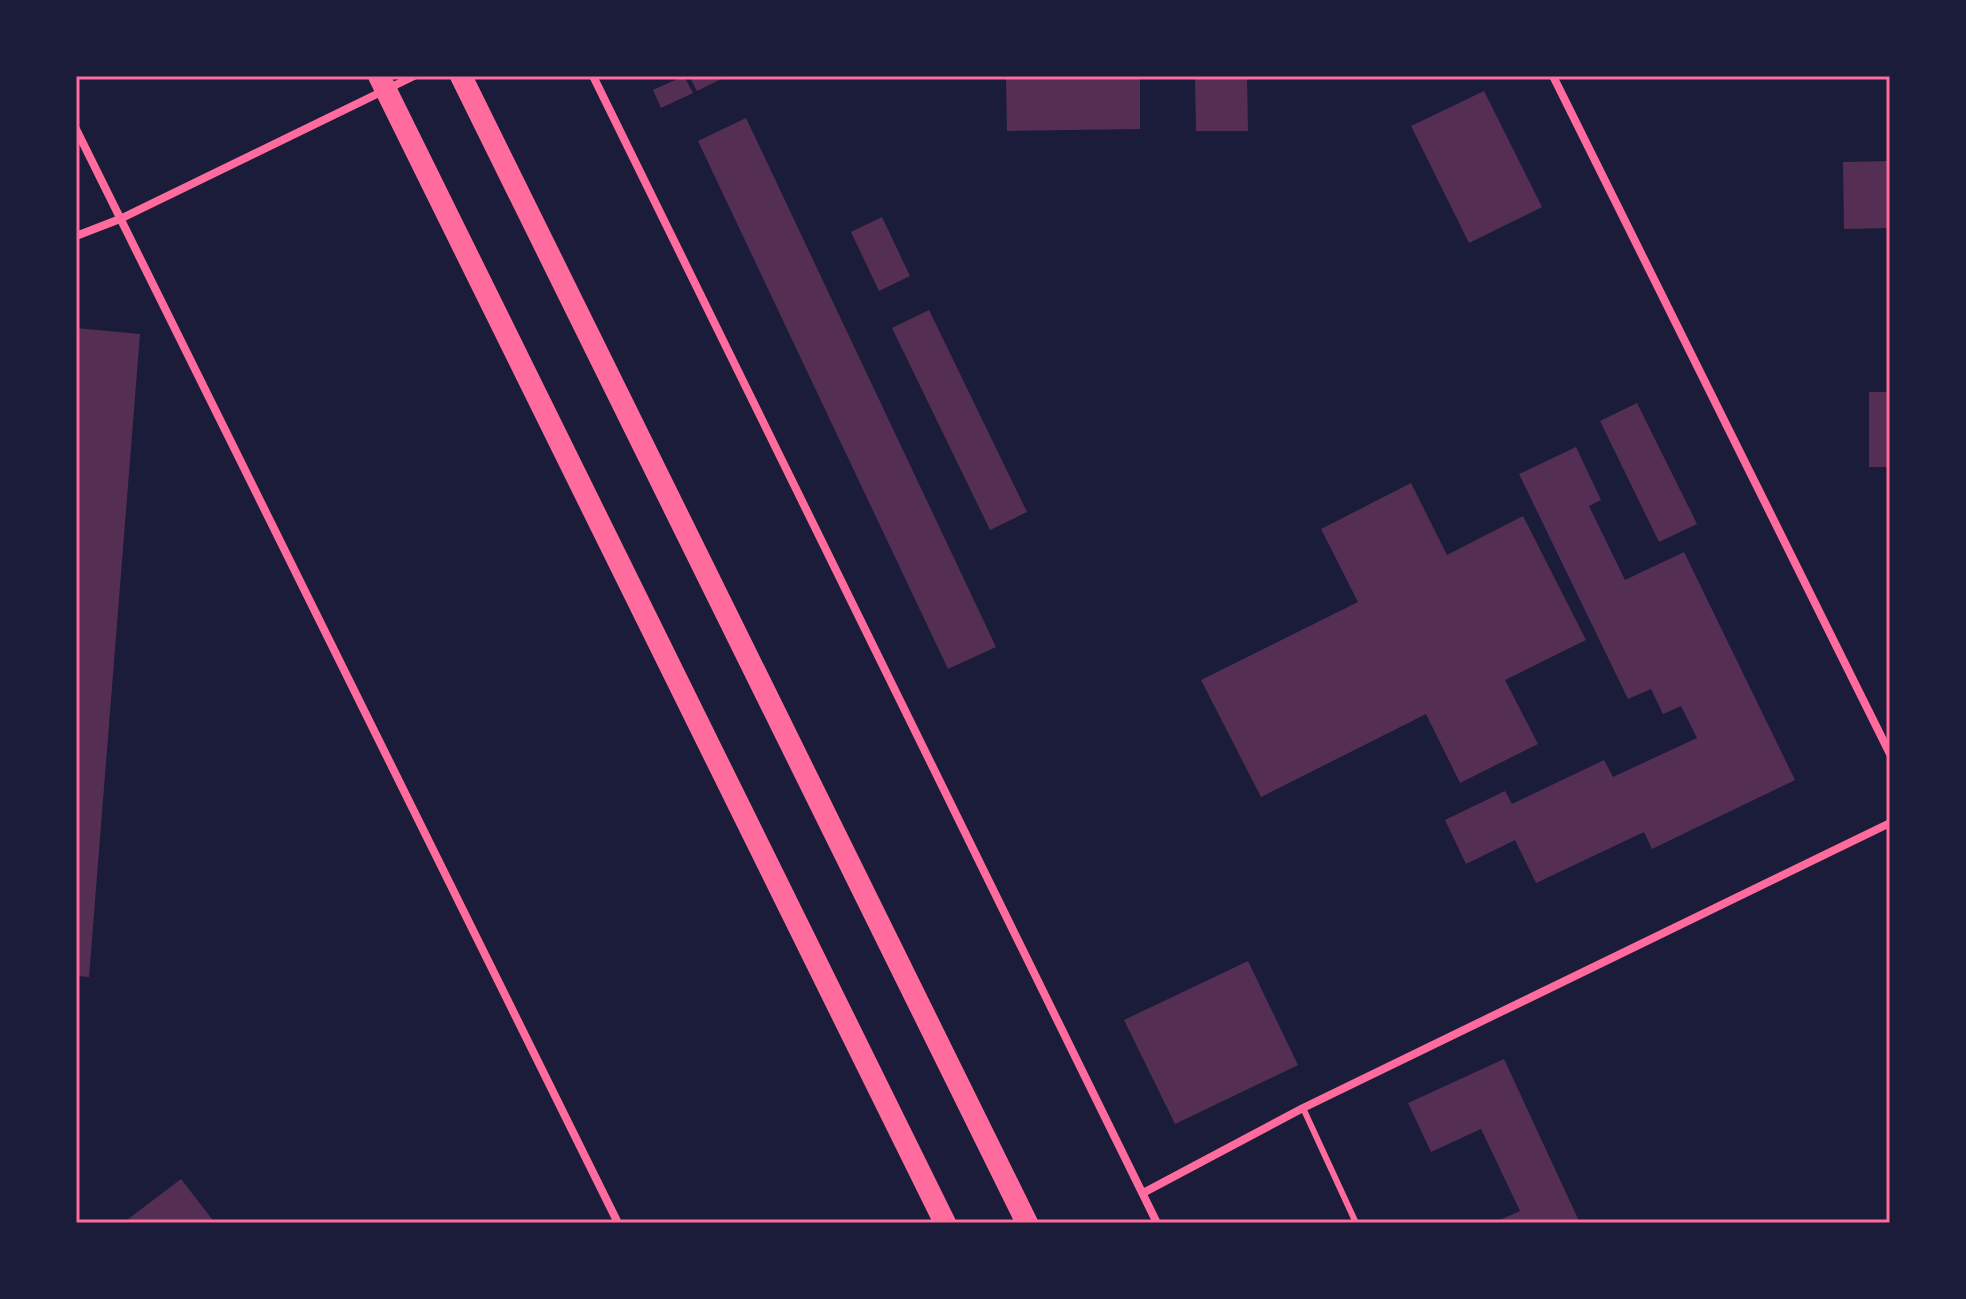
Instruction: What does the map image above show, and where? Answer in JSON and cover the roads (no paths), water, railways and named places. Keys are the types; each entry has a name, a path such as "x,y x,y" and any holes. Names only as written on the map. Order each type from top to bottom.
{"highway":[{"path":"461,76 1027,1223"},
{"path":"382,82 945,1223"}],"street":[{"path":"76,236 120,219 382,82 414,76"},
{"path":"593,76 1157,1223"},
{"path":"1553,76 1890,754"},
{"path":"76,129 618,1223"},
{"path":"1143,1193 1303,1108 1890,823"}],"lane":[{"path":"1303,1108 1356,1223"}]}
